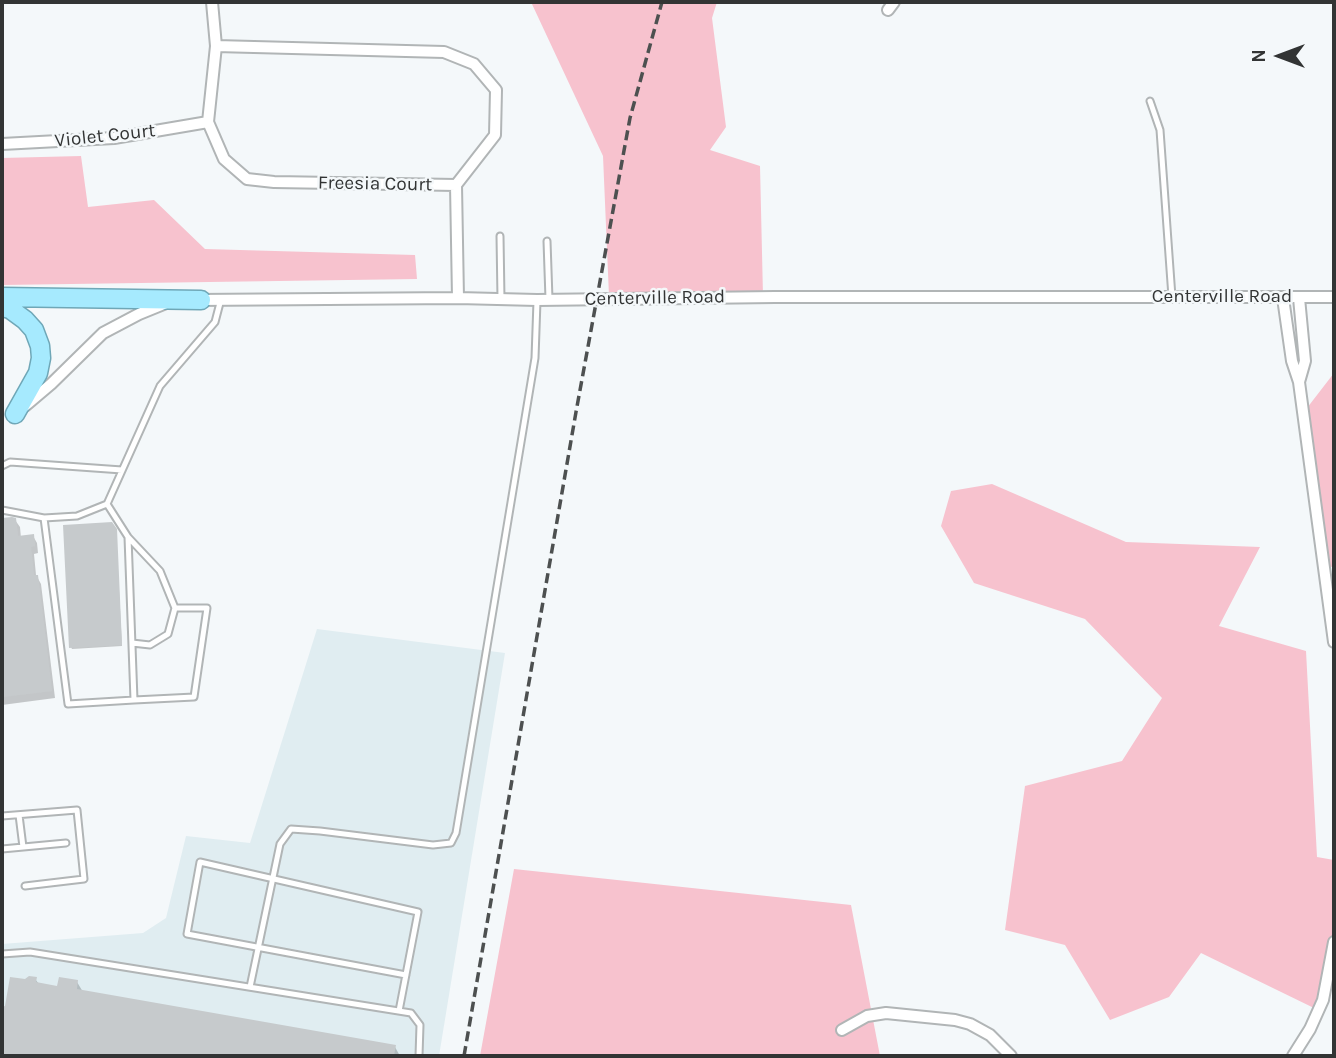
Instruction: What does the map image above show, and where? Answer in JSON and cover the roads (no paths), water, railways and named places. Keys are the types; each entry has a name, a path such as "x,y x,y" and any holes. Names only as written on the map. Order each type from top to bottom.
{"highway":[{"path":"2,297 201,300"},
{"path":"2,307 10,309 25,320 34,330 40,345 38,373 15,414"}],"street":[{"name":"Freesia Court","path":"212,2 216,46 208,122 223,159 247,179 274,182 456,185 495,135 496,90 474,64 444,52 216,46"},
{"name":"Violet Court","path":"2,144 114,138 208,122"},
{"path":"456,185 458,298"},
{"name":"Centerville Road","path":"15,414 51,384 103,333 139,314 168,303 201,300 1334,297"},
{"path":"1283,298 1292,361 1299,382 1334,642"},
{"path":"1299,298 1305,360 1299,382"},
{"path":"1297,1055 1323,1000 1334,942"},
{"path":"842,1030 867,1016 886,1013 955,1020 970,1024 990,1035 1011,1056"}],"lane":[{"path":"1150,101 1160,131 1172,297"},
{"path":"500,236 500,299"},
{"path":"250,987 280,844 290,829 433,845 451,843 456,833 535,358 547,241"},
{"path":"2,510 44,518 77,516 107,504 160,386 215,322 221,299"},
{"path":"2,466 10,463 121,470"},
{"path":"107,504 128,537 160,571 175,608 168,634 150,645 132,643"},
{"path":"44,518 68,704 194,697 207,608 175,608"},
{"path":"128,537 134,700"},
{"path":"2,816 77,810 85,879 25,886"},
{"path":"19,815 23,847"},
{"path":"2,849 66,843"},
{"path":"399,1011 406,975 418,912 200,862 187,934 406,975"},
{"path":"2,954 30,951 411,1013 419,1025 419,1056"}],"railway":[{"path":"464,1056 630,118 662,2"}]}
